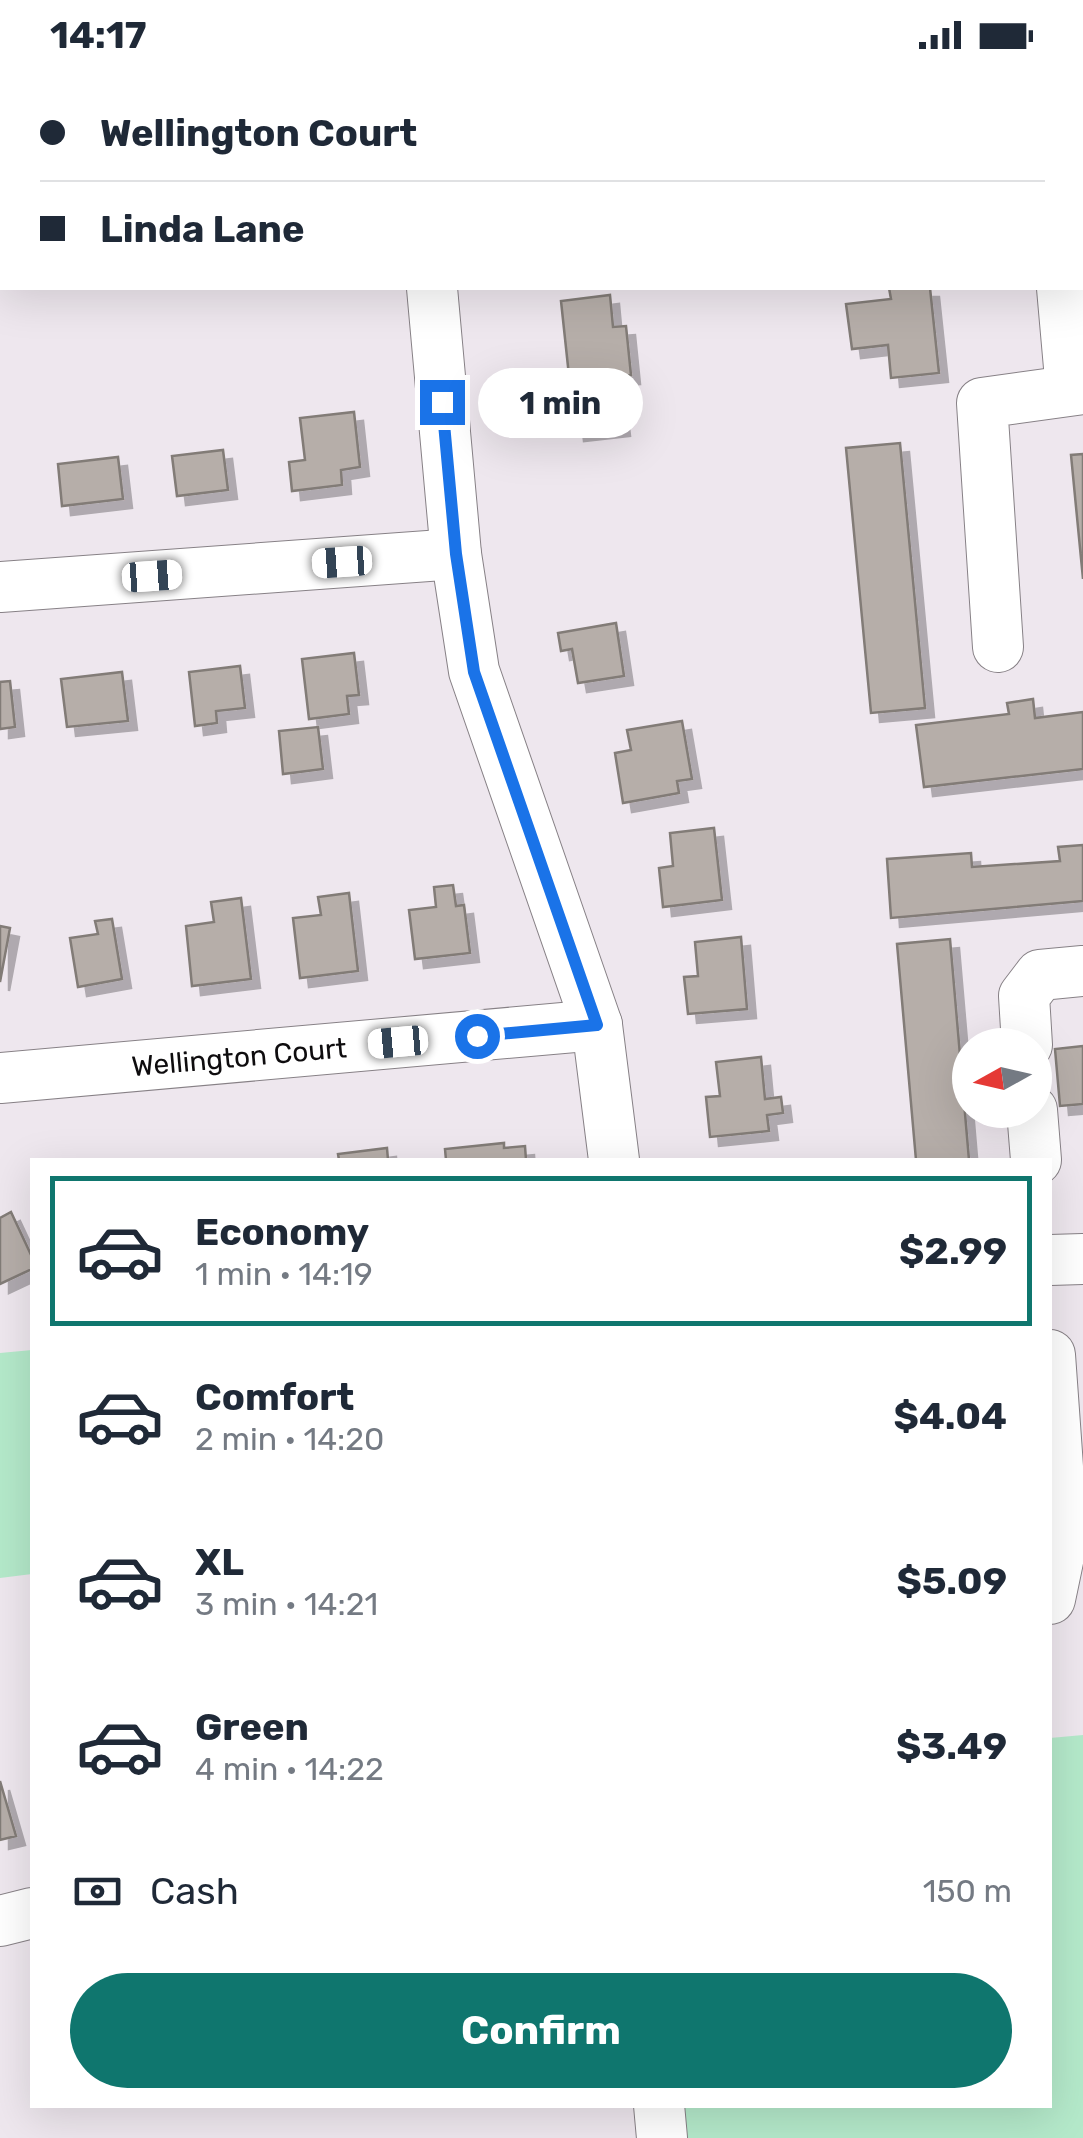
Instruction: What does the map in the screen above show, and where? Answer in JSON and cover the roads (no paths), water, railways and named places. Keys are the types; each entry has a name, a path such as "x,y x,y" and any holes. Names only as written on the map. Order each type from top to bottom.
{"street":[{"path":"432,290 456,554 474,672 597,1025 614,1158"},
{"path":"998,647 982,402 1077,390 1062,290"},
{"path":"0,586 456,554"},
{"path":"1026,1028 1024,996 1040,975 1083,971"},
{"name":"Wellington Court","path":"0,1078 597,1025"},
{"path":"1033,1128 1036,1158"},
{"path":"1052,1260 1083,1259"},
{"path":"1052,1383 1063,1537 1052,1589"},
{"path":"0,1920 30,1912"},
{"path":"659,2108 662,2138"}]}
